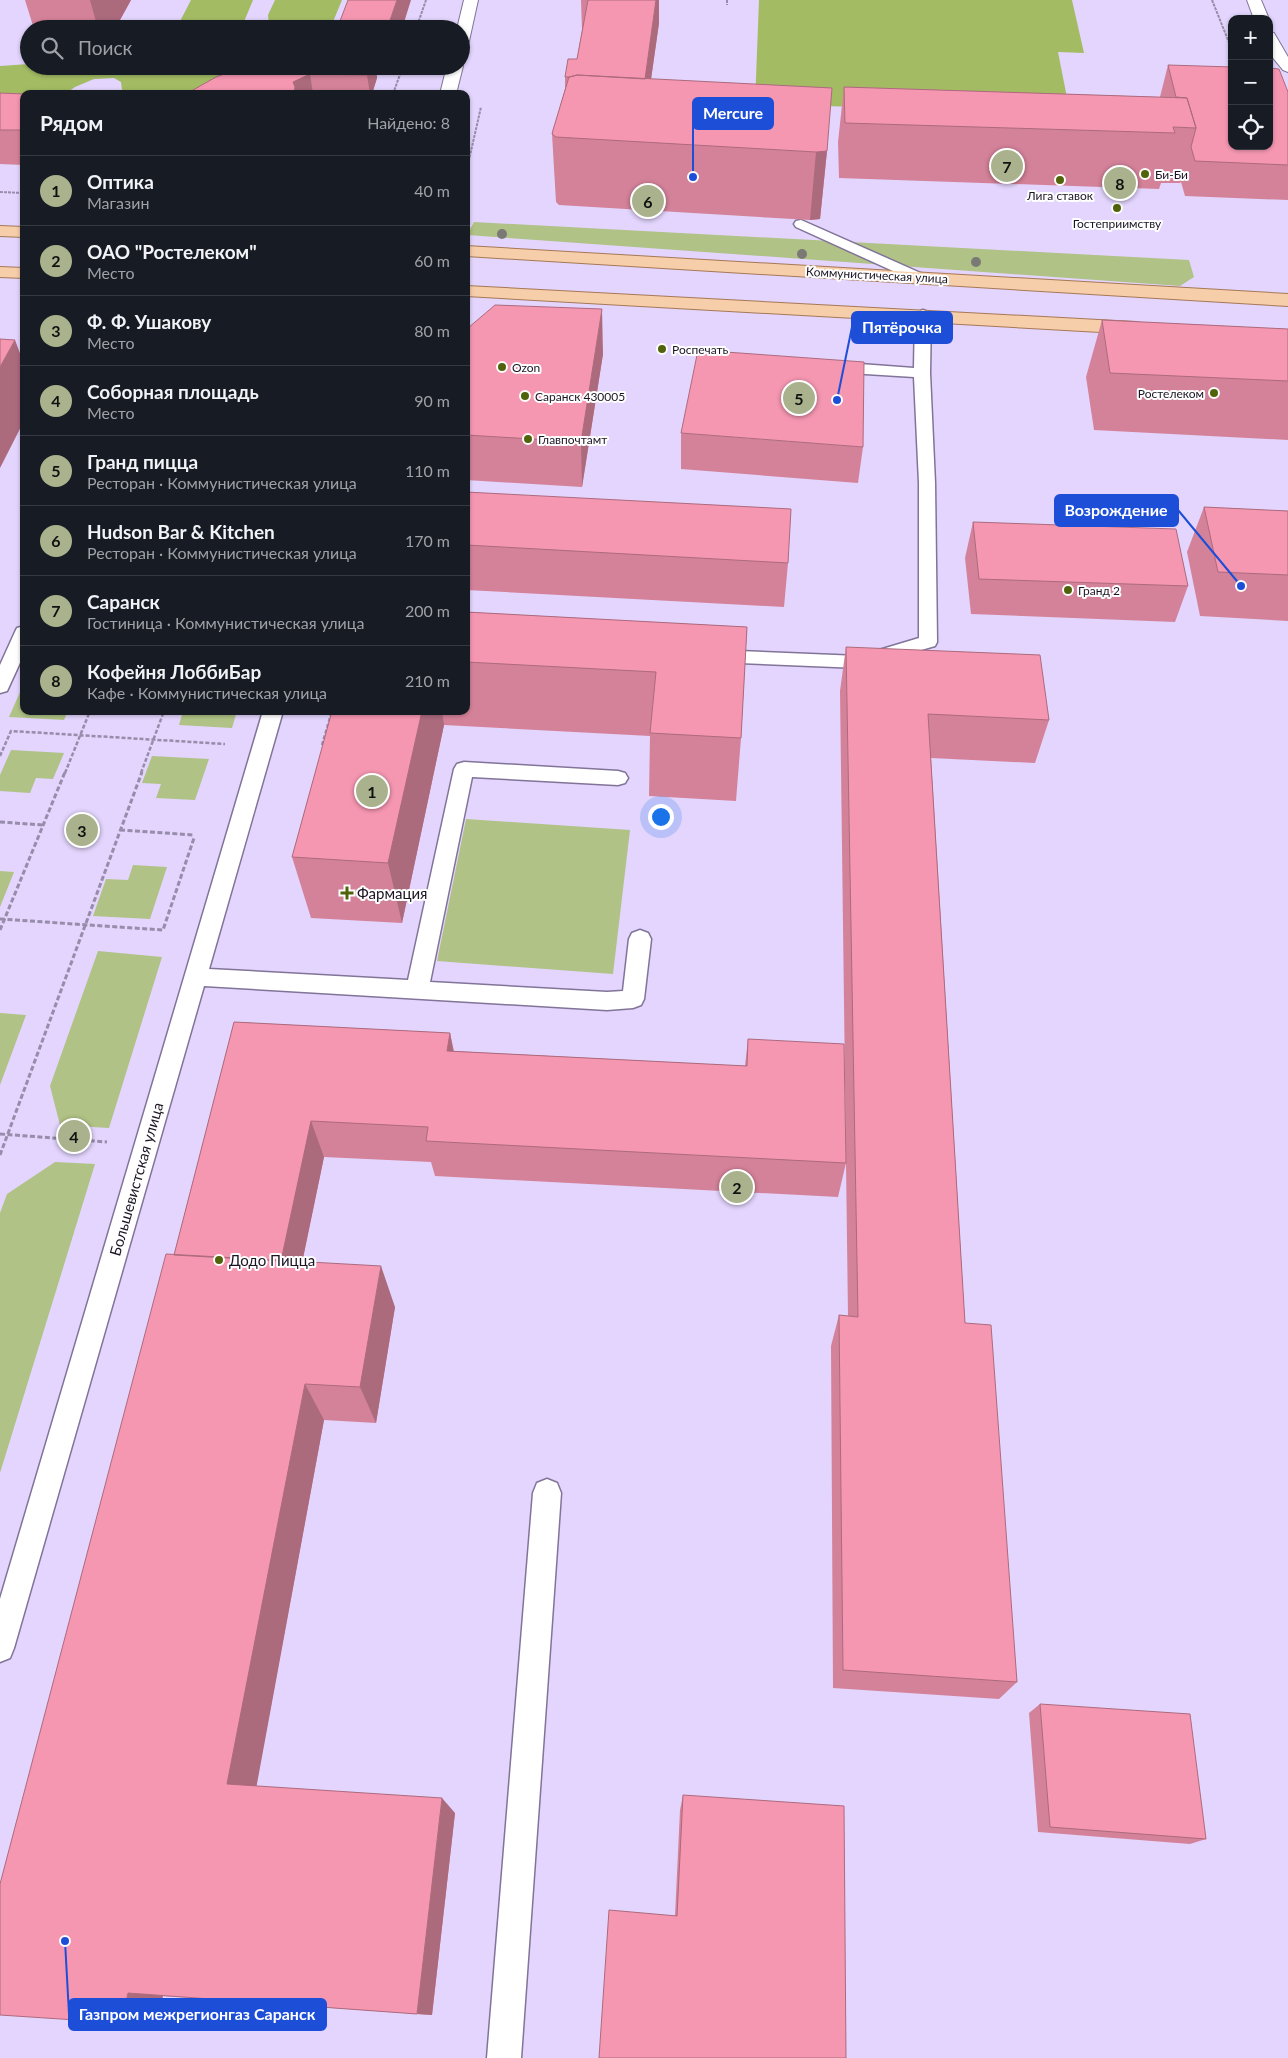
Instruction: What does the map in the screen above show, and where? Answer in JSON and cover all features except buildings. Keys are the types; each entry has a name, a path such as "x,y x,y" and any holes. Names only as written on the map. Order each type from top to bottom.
{"main road":[{"path":"0,231 20,232"},
{"name":"Коммунистическая улица","path":"470,251 1288,300"},
{"path":"0,272 20,273"},
{"path":"470,291 1150,329"}],"street":[{"path":"466,20 471,0"},
{"path":"1254,0 1260,15"},
{"path":"1273,44 1288,67"},
{"path":"449,90 453,75"}],"lane":[{"path":"801,224 920,278"},
{"path":"699,656 859,662 928,642 927,482 922,373 923,315"},
{"path":"816,366 922,373"},
{"path":"0,686 20,641"},
{"name":"Большевистская улица","path":"0,1648 272,715"},
{"path":"417,990 464,769 618,778"},
{"path":"195,977 607,1001 633,999 640,939"},
{"path":"504,2058 546,1493"}],"path":[{"path":"419,20 426,0"},
{"path":"727,0 727,5"},
{"path":"1212,0 1228,40"},
{"path":"394,90 400,75"},
{"path":"0,192 20,193"},
{"path":"0,930 2,920 88,715"},
{"path":"0,1155 163,715"},
{"path":"322,745 331,715"},
{"path":"0,756 11,731 225,744 222,753"},
{"path":"0,822 43,825"},
{"path":"2,920 163,930 198,826"},
{"path":"120,830 194,835"},
{"path":"0,1134 146,1144"}],"green space":[{"path":"191,0 253,0 245,20 181,20"},
{"path":"275,0 342,0 334,20 268,20 268,15"},
{"path":"759,0 1072,0 1084,53 1058,52 1070,113 755,104"},
{"path":"20,65 20,75 268,75 240,90 122,90 121,82 114,78 94,79 71,90 20,90 20,97 0,96 0,66"},
{"path":"474,222 1189,260 1194,277 1180,286 470,235 470,229"},
{"path":"20,692 20,715 66,715 64,720 9,717"},
{"path":"182,715 236,715 232,728 179,725"},
{"path":"11,750 64,753 53,779 36,778 30,793 0,791 0,775"},
{"path":"152,756 209,759 195,800 156,798 161,784 142,783"},
{"path":"466,819 630,830 613,974 437,961"},
{"path":"133,865 167,867 150,919 93,916 106,879 128,880"},
{"path":"0,871 14,872 0,907"},
{"path":"98,951 162,957 109,1128 60,1125 50,1086"},
{"path":"0,1013 26,1015 0,1085"},
{"path":"55,1162 95,1164 0,1473 0,1213 7,1194"}],"place":[{"name":"Саранск","path":"1007,166"},
{"name":"Би-Би","path":"1145,174"},
{"name":"Mercure","path":"693,177"},
{"name":"Лига ставок","path":"1060,180"},
{"name":"Кофейня ЛоббиБар","path":"1120,183"},
{"name":"Hudson Bar & Kitchen","path":"648,201"},
{"name":"Гостеприимству","path":"1117,208"},
{"name":"Роспечать","path":"662,349"},
{"name":"Ozon","path":"502,367"},
{"name":"Ростелеком","path":"1214,393"},
{"name":"Саранск 430005","path":"525,396"},
{"name":"Гранд пицца","path":"799,398"},
{"name":"Пятёрочка","path":"837,400"},
{"name":"Главпочтамт","path":"528,439"},
{"name":"Возрождение","path":"1241,586"},
{"name":"Гранд 2","path":"1068,590"},
{"name":"Оптика","path":"372,791"},
{"name":"Ф. Ф. Ушакову","path":"82,830"},
{"name":"Фармация","path":"347,893"},
{"name":"Соборная площадь","path":"74,1136"},
{"name":"ОАО \"Ростелеком\"","path":"737,1187"},
{"name":"Додо Пицца","path":"219,1260"},
{"name":"Газпром межрегионгаз Саранск","path":"65,1941"}]}
